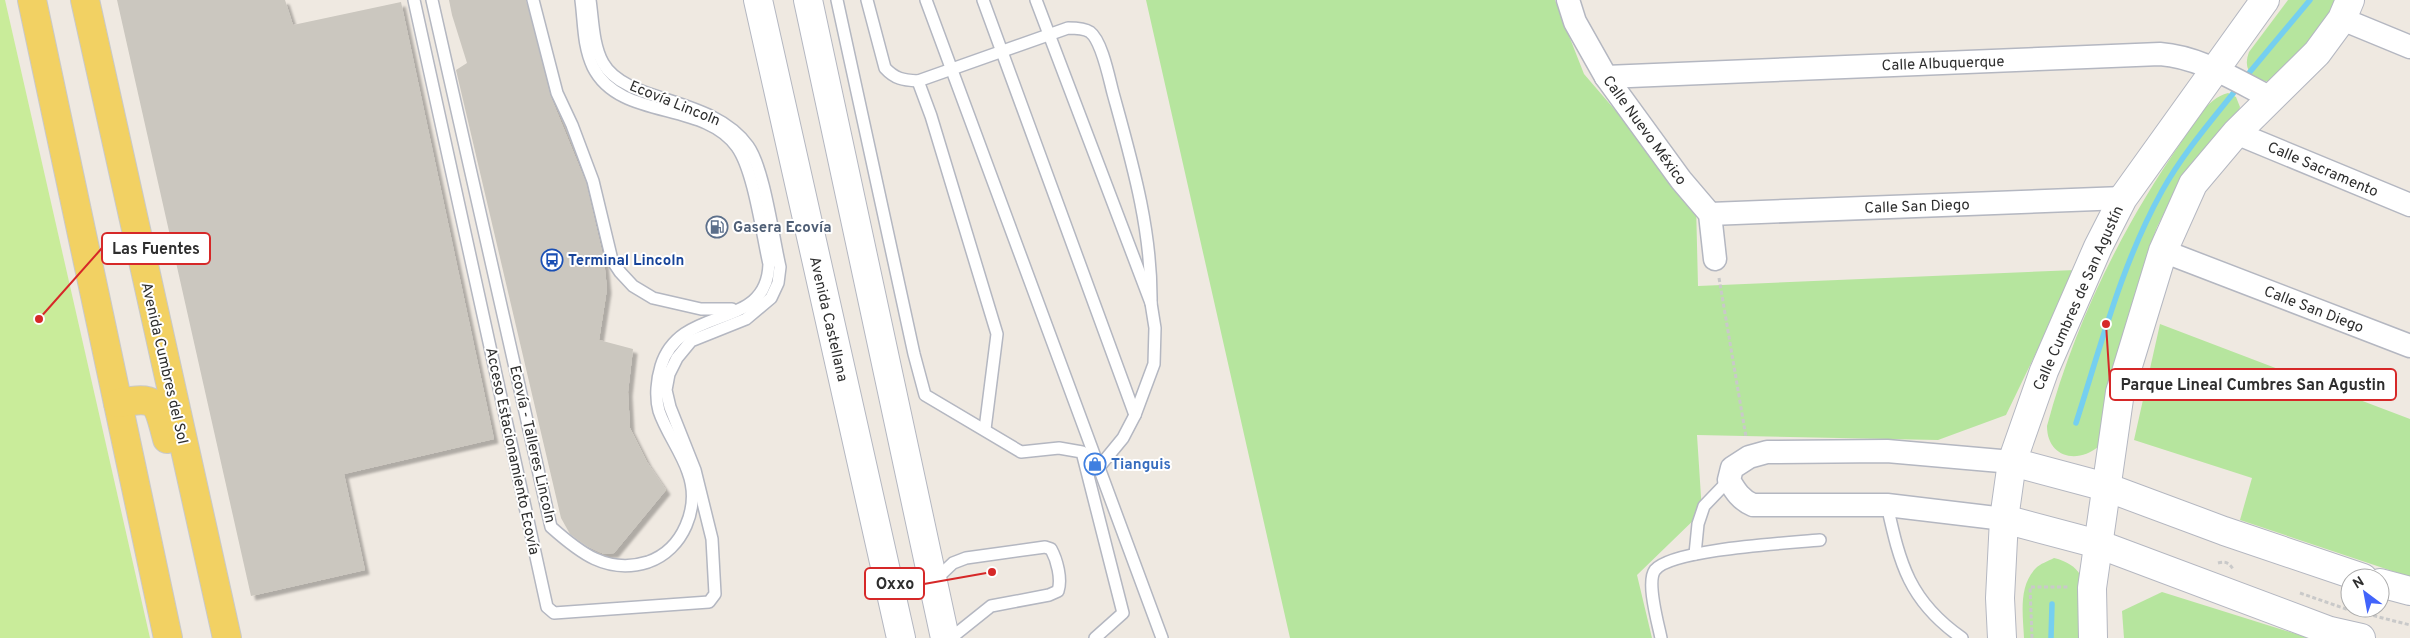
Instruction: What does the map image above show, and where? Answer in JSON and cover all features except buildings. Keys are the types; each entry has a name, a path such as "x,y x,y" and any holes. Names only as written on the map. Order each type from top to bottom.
{"main road":[{"path":"32,0 168,638"},
{"name":"Avenida Cumbres del Sol","path":"85,0 227,638"},
{"path":"118,403 141,399 150,400 156,405 162,419 182,493 203,533"}],"street":[{"name":"Avenida Castellana","path":"758,0 901,638"},
{"path":"808,0 946,638"},
{"name":"Calle Nuevo México","path":"1568,0 1575,22 1606,77 1681,180 1710,214"},
{"name":"Calle Cumbres de San Agustín","path":"2002,638 2000,598 2004,518 2012,462 2044,371 2098,247 2123,198 2265,0"},
{"path":"2093,638 2092,588 2120,392 2163,251 2193,184 2236,133 2317,53 2346,9 2410,47"},
{"name":"Calle Albuquerque","path":"1606,77 2160,54 2179,56 2214,69 2271,98"},
{"name":"Calle Sacramento","path":"2236,133 2410,206"},
{"name":"Calle San Diego","path":"1710,214 2123,198"},
{"path":"1710,214 1715,259"},
{"name":"Calle San Diego","path":"2163,251 2410,346"},
{"path":"2340,570 2224,531 2106,487 2012,462 1887,451 1767,452 1749,457 1732,468 1729,480 1735,492 1753,505 1886,504 2004,518 2098,544 2330,631 2363,626"},
{"path":"2390,586 2410,591"}],"lane":[{"name":"Acceso Estacionamiento Ecovía","path":"414,0 550,610 554,613 564,613 709,602 713,599 715,594 712,539 695,470"},
{"name":"Ecovía - Talleres Lincoln","path":"432,0 551,527 580,552 608,564 634,566 658,558 677,542 687,527 693,490 689,472 659,409 657,389 661,365 667,353 692,329 707,321 742,310 757,300 769,278 769,264 748,169 736,146 726,136 708,125 631,99 600,79 585,43 581,0"},
{"path":"533,0 557,93 572,125 593,181 612,260 620,272 633,286 653,298 701,309 742,310 762,307"},
{"name":"Ecovía Lincoln","path":"590,0 597,49 610,73 641,91 713,115 739,135 753,154 780,267 776,292 762,307 746,319 691,342 677,358 669,374 666,390 670,407 695,470"},
{"path":"837,0 911,344 924,395 985,429 1021,452 1058,448 1082,452 1123,613 1095,638"},
{"path":"867,0 884,68 892,76 901,80 918,81 1068,28 1080,28 1091,33 1103,55 1140,190 1152,274 1151,303 1154,328 1154,364 1135,415 1123,438 1100,466"},
{"path":"926,0 1100,466 1162,638"},
{"path":"983,0 1135,415"},
{"path":"1036,0 1151,303"},
{"path":"918,81 932,116 997,334 985,429"},
{"path":"1695,554 1698,524 1704,506 1729,480"},
{"path":"1886,504 1898,554 1910,585 1945,626 1962,638"},
{"path":"1661,638 1651,582 1655,571 1666,563 1695,554 1820,540"},
{"path":"933,582 946,568 966,558 1045,548 1051,549 1055,556 1060,585 1058,591 1049,595 992,606 950,638"}],"path":[{"path":"1715,259 1735,363 1749,457"},
{"path":"2217,564 2224,562 2230,564 2234,570"},
{"path":"2032,638 2030,587 2092,588"},
{"path":"2299,593 2340,606"},
{"path":"2363,626 2410,625"}],"green space":[{"path":"0,0 5,0 150,638 0,638"},
{"path":"1146,0 1555,0 1584,74 1696,204 1698,286 2076,270 2006,415 1938,440 1697,435 1702,512 1637,575 1652,638 1290,638"},
{"path":"2288,0 2340,0 2314,40 2271,82 2265,81 2254,77 2248,69 2247,59 2249,52"},
{"path":"2228,93 2236,97 2240,107 2237,117 2178,186 2157,227 2143,268 2099,446 2082,455 2065,455 2052,445 2048,437 2047,426 2071,351 2102,278 2139,208 2196,119 2213,100"},
{"path":"2160,324 2410,419 2410,577 2390,570 2390,568 2383,568 2240,520 2252,478 2134,440"},
{"path":"2054,558 2067,563 2077,570 2082,579 2086,600 2084,638 2024,638 2023,601 2026,583 2036,568"},
{"path":"2162,592 2309,638 2124,638 2122,611"}],"waterway":[{"path":"2244,79 2310,0"},
{"path":"2076,423 2113,305 2148,218 2179,163 2239,86"},
{"path":"2051,638 2052,604"}],"place":[{"name":"Gasera Ecovía","path":"717,227"},
{"name":"Terminal Lincoln","path":"552,260"},
{"name":"Las Fuentes","path":"39,319"},
{"name":"Parque Lineal Cumbres San Agustin","path":"2106,324"},
{"name":"Tianguis","path":"1095,464"},
{"name":"Oxxo","path":"992,572"}]}
